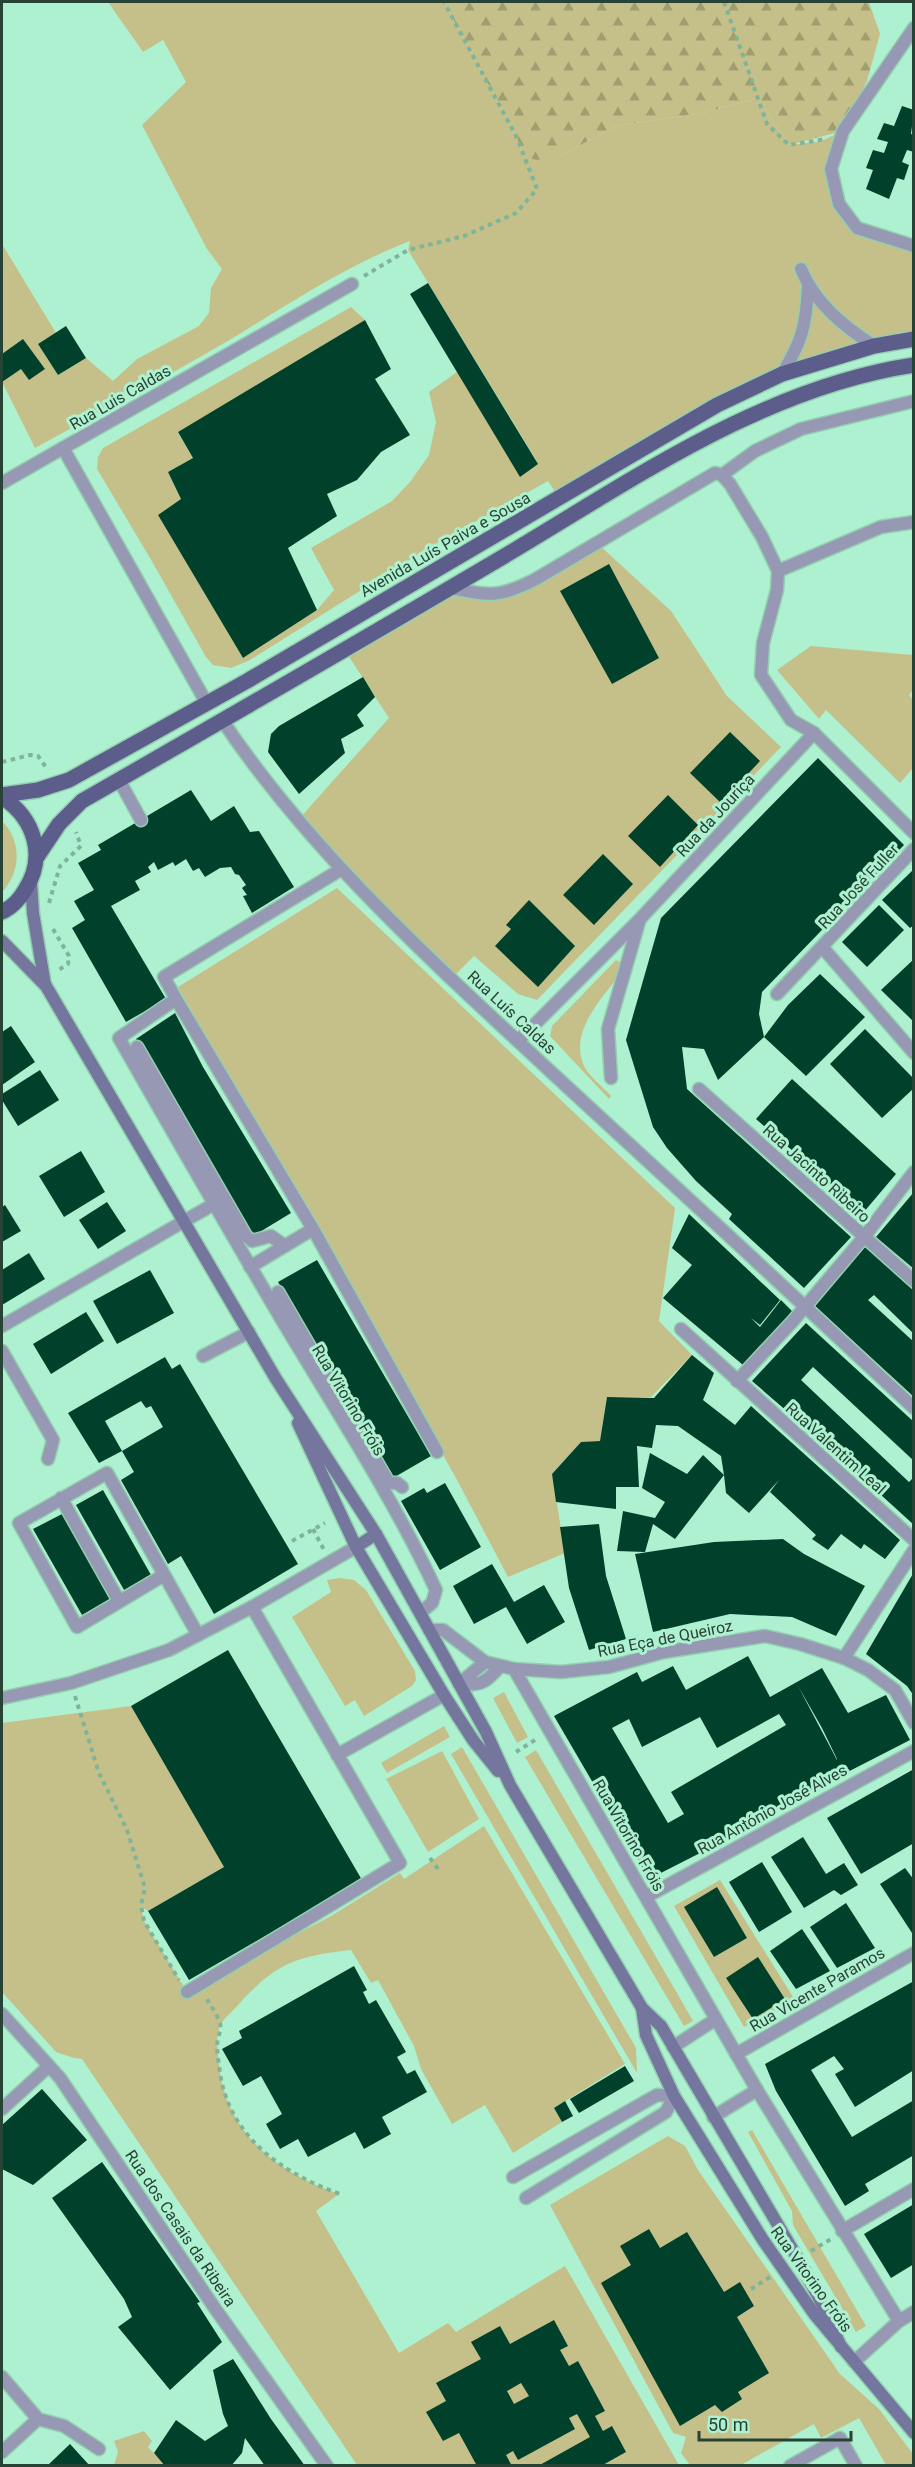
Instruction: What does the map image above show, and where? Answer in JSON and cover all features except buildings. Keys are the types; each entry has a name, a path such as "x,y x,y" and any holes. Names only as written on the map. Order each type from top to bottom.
{"main road":[{"name":"Avenida Luís Paiva e Sousa","path":"2,796 38,790 69,780 717,405 782,374 874,346 914,339"},
{"path":"37,857 59,824 82,801 670,458 733,424 787,400 879,370 914,365"},
{"path":"2,796 15,806 27,821 35,838 37,857 31,882 21,898 2,912"},
{"name":"Rua Vitorino Fróis","path":"31,882 33,913 46,986"},
{"name":"Rua Vitorino Fróis","path":"2,941 46,986 276,1379 376,1534 486,1732 510,1785 642,2008 661,2026 673,2046 798,2259 824,2306 842,2347"},
{"name":"Rua Vitorino Fróis","path":"276,1379 356,1547 473,1740 510,1785"},
{"path":"356,1547 376,1534"},
{"path":"444,1695 459,1684"},
{"name":"Rua Vitorino Fróis","path":"642,2008 646,2035 674,2096 763,2240 815,2315 914,2433"},
{"path":"674,2096 693,2083"}],"street":[{"path":"914,28 843,131 831,169 839,204 857,228 914,246"},
{"path":"801,269 808,287 846,328 874,346"},
{"name":"Rua Luis Caldas","path":"206,702 63,448 352,284"},
{"path":"782,374 798,348 806,322 808,287"},
{"path":"722,475 755,451 801,429 914,401"},
{"path":"2,483 63,448"},
{"path":"450,588 490,595 509,593 716,473 722,475 730,484 762,537 778,571 777,590 763,643 761,675 791,720 814,733 914,833"},
{"path":"778,571 881,527 914,522"},
{"name":"Rua Luís Caldas","path":"222,720 267,785 340,870 518,1041 914,1408"},
{"name":"Rua da Jouriça","path":"518,1041 640,919 814,733"},
{"path":"119,780 141,820"},
{"name":"Rua José Fuller","path":"914,849 823,948 914,1053"},
{"path":"340,870 164,977 313,1229 437,1452"},
{"name":"Rua da Jouriça","path":"611,1078 608,1029 640,919"},
{"path":"777,994 823,948"},
{"name":"Rua Vitorino Fróis","path":"176,999 119,1038 250,1267 391,1502 436,1590 432,1604 420,1613"},
{"path":"137,1047 246,1236 252,1240 271,1236 285,1246"},
{"name":"Rua Jacinto Ribeiro","path":"699,1089 914,1281"},
{"path":"736,1381 794,1321 804,1306 864,1237 914,1172"},
{"path":"2,1326 214,1204"},
{"path":"250,1267 313,1229"},
{"path":"278,1292 396,1485"},
{"name":"Rua Valentim Leal","path":"681,1329 914,1540"},
{"path":"203,1356 249,1332"},
{"path":"2,1351 53,1440 48,1459"},
{"path":"164,1575 77,1627 19,1523 106,1473 164,1575 198,1635"},
{"path":"61,1498 119,1601"},
{"path":"2,1698 71,1683 169,1650 252,1607 356,1547"},
{"path":"844,1658 914,1550"},
{"path":"187,1992 400,1863 252,1607"},
{"name":"Rua Eça de Queiroz","path":"429,1630 443,1630 485,1662 514,1669 561,1672 609,1667 664,1652 765,1636 844,1658 868,1670 895,1690 914,1723"},
{"path":"459,1684 485,1662"},
{"path":"459,1684 476,1686 487,1680 500,1666"},
{"name":"Rua Vitorino Fróis","path":"514,1669 757,2090 899,2321"},
{"path":"337,1755 444,1695"},
{"name":"Rua António José Alves","path":"646,1897 914,1751"},
{"name":"Rua Vicente Paramos","path":"736,2054 914,1953"},
{"name":"Rua dos Casais da Ribeira","path":"2,2014 60,2078 214,2307 327,2466"},
{"path":"673,2046 716,2019"},
{"path":"2,2109 49,2066"},
{"path":"713,2117 757,2090"},
{"path":"513,2177 657,2096 674,2096 666,2112 526,2198"},
{"path":"842,2231 914,2189"},
{"path":"854,2362 899,2321 914,2312"},
{"path":"2,2377 38,2419 64,2426 99,2449"},
{"path":"2,2452 38,2419"},
{"path":"790,2466 840,2438 856,2466"}],"path":[{"path":"352,284 408,250 464,236 516,213 537,189 517,138 444,2"},
{"path":"724,2 767,124 789,145 821,141 843,131"},
{"path":"292,1541 325,1523"},
{"path":"71,1683 99,1773 127,1830 145,1888 141,1905 144,1921 187,1992"},
{"path":"516,1752 535,1740"},
{"path":"430,1858 438,1869"},
{"path":"199,1985 220,2024 217,2045 220,2075 228,2103 244,2131 265,2155 290,2173 343,2196"},
{"path":"805,2255 831,2239"},
{"path":"751,2289 773,2275"}],"green space":[{"path":"108,2 444,2 517,138 523,155 560,156 616,126 703,113 758,98 789,145 821,141 843,131 831,165 845,212 867,229 913,245 913,339 782,374 559,498 548,481 425,550 250,660 231,668 213,665 206,657 97,469 98,457 103,448 351,307 365,320 178,433 193,458 168,472 181,499 158,515 243,658 317,610 334,590 311,548 392,501 410,482 429,455 436,422 429,392 457,372 538,463 408,250 410,241 339,274 202,356 35,448 2,382 2,244 56,333 38,344 58,375 86,358 113,381 137,359 199,326 209,313 211,288 222,269 207,249 142,125 186,82 163,40 143,52"},
{"path":"444,2 869,2 880,34 867,81 843,131 789,145 758,98 703,113 616,126 560,156 536,160 523,155 517,138"},
{"path":"597,543 671,611 727,696 781,747 537,1000 518,994 474,956 452,978 298,820 389,718 344,649 450,588 490,595"},
{"path":"811,646 913,655 913,690 909,695 913,700 913,768 900,783 826,710 819,719 777,670"},
{"path":"2,821 13,838 17,856 13,875 2,892"},
{"path":"337,888 675,1208 659,1321 692,1355 651,1397 607,1397 600,1441 581,1442 552,1474 565,1553 508,1577 456,1478 178,987"},
{"path":"616,960 627,966 599,1001 584,1027 580,1054 585,1068 611,1096 609,1099 550,1036 552,1026"},
{"path":"340,1578 354,1580 366,1590 415,1671 416,1680 412,1686 364,1716 355,1700 345,1706 292,1617 331,1592 327,1580"},
{"path":"504,1692 528,1737 517,1743 493,1698"},
{"path":"131,1706 224,1867 148,1911 141,1906 144,1921 187,1992 331,1916 400,1873 404,1879 484,1826 625,2064 554,2108 562,2122 513,2153 485,2105 452,2124 421,2069 414,2046 378,1980 371,1983 351,1950 316,1955 276,1970 252,1990 227,2016 219,2028 217,2038 224,2089 232,2111 258,2147 275,2162 295,2174 339,2194 316,2211 399,2353 448,2323 456,2332 565,2266 679,2465 357,2465 82,2059 56,2052 2,1992 2,1723"},
{"path":"444,1726 450,1737 387,1773 381,1763"},
{"path":"462,1747 636,2048 637,2073 451,1754"},
{"path":"536,1750 693,2021 684,2026 525,1757"},
{"path":"442,1751 479,1819 428,1852 386,1779"},
{"path":"720,1880 795,2000 744,2027 674,1906"},
{"path":"752,2130 866,2326 856,2332 793,2225 792,2211 748,2132"},
{"path":"668,2136 685,2146 698,2170 840,2374 879,2409 913,2454 913,2465 886,2465 859,2418 821,2438 814,2424 741,2465 690,2465 681,2453 686,2437 673,2433 550,2205"},
{"path":"144,2431 152,2441 148,2447 165,2465 114,2465 118,2452 114,2441"}]}
